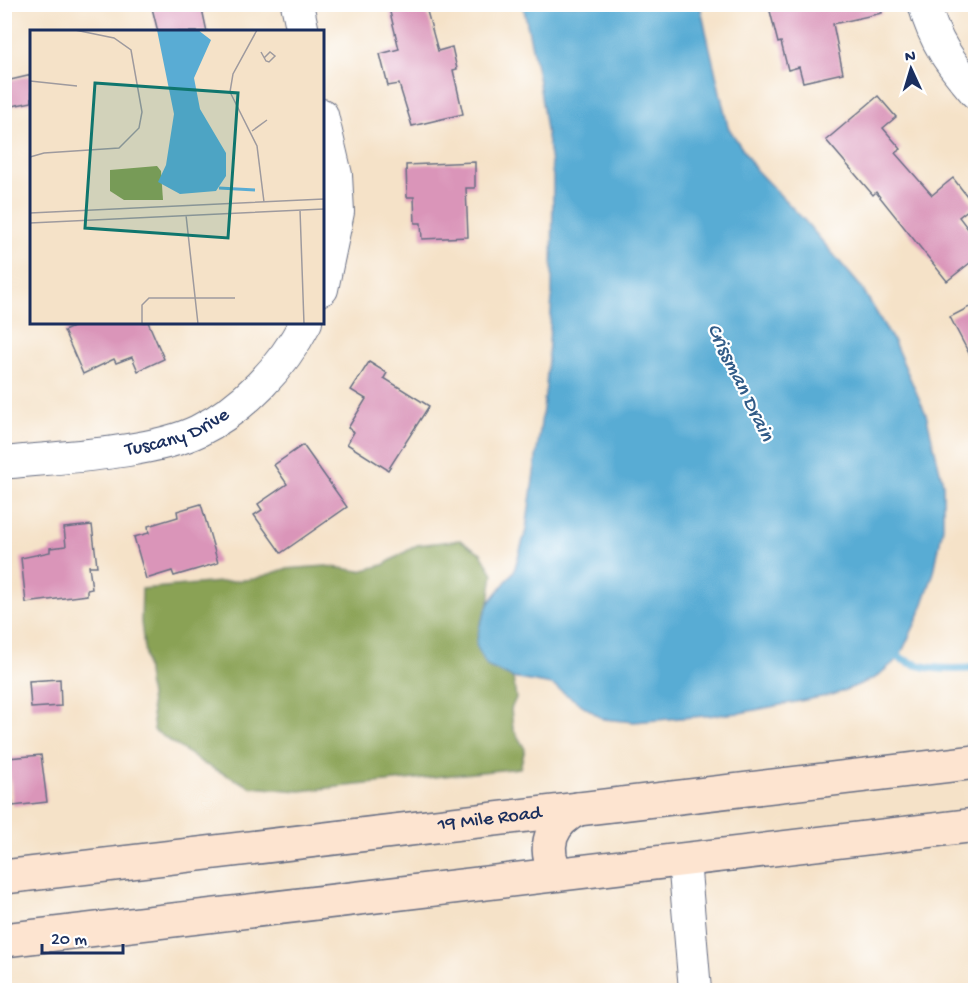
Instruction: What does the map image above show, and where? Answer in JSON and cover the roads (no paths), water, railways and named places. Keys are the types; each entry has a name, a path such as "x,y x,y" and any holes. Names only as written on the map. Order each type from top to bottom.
{"main road":[{"name":"19 Mile Road","path":"4,877 975,762"},
{"path":"557,874 549,853 550,838 564,816 578,809"},
{"path":"4,940 975,825"}],"street":[{"path":"924,4 931,30 944,56 975,93"},
{"path":"324,124 336,175 338,212 324,279"},
{"name":"Tuscany Drive","path":"4,463 155,445 196,432 227,414 271,375 305,324"},
{"path":"684,860 695,990"}],"water":[{"path":"523,5 700,5 728,127 756,170 805,221 862,288 894,342 926,414 943,483 943,527 934,572 918,618 899,658 875,678 836,694 740,713 634,722 603,719 552,685 513,678 487,666 476,645 480,625 489,603 514,571 526,530 546,387 552,297 553,177 538,76"}],"waterway":[{"name":"Crissman Drain","path":"892,652 910,663 921,666 944,669 976,668"}]}
